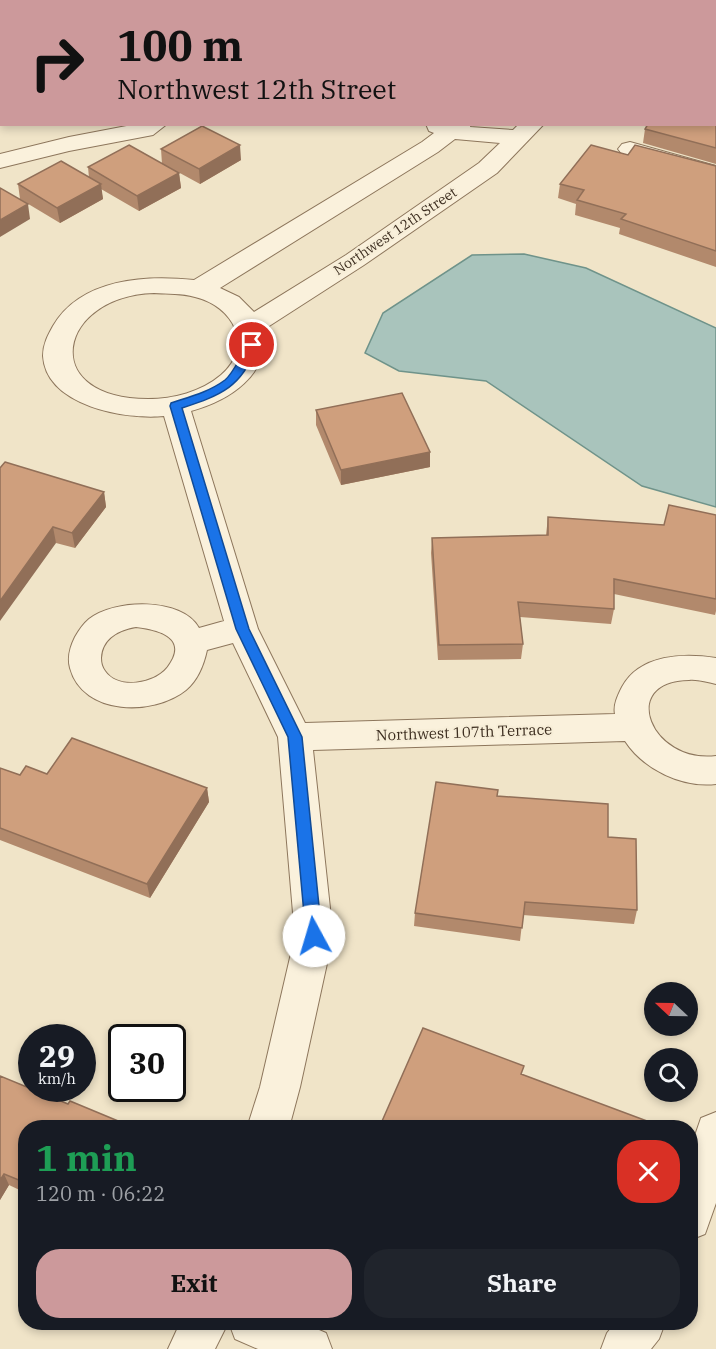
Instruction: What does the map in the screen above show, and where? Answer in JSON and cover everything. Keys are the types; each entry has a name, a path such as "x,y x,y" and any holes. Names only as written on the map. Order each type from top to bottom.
{"street":[{"path":"69,144 103,126"},
{"path":"0,161 69,144 145,130 152,126"},
{"path":"199,289 447,127 518,129"},
{"name":"Northwest 12th Street","path":"249,327 355,260 488,168 518,129"},
{"path":"630,148 716,173"},
{"path":"164,284 199,289 222,298 239,310 249,327 252,345 245,365 229,383 205,396 175,406 143,409 105,403 75,388 58,367 56,343 69,320 93,301 127,288 164,284"},
{"path":"175,406 242,629 295,737 314,936 270,1120"},
{"path":"190,642 242,629"},
{"path":"715,774 679,766 651,751 633,728 631,703 643,681 668,668 698,666 716,671"},
{"name":"Northwest 107th Terrace","path":"295,737 633,728"},
{"path":"698,1192 716,1132"},
{"path":"190,1349 202,1330"},
{"path":"267,1330 310,1349"},
{"path":"623,1349 638,1330"}],"water":[{"path":"524,254 586,268 716,328 716,507 642,486 486,381 399,371 365,353 383,313 472,255"}],"building":[{"path":"202,126 240,145 199,169 161,149"},
{"path":"647,126 716,126 716,148 645,129"},
{"path":"129,145 179,173 137,196 88,167"},
{"path":"591,145 628,155 635,145 716,166 716,251 621,219 626,214 577,200 584,190 560,184"},
{"path":"61,161 101,184 57,208 18,184"},
{"path":"0,188 28,204 0,220"},
{"path":"402,393 430,452 341,470 316,410"},
{"path":"5,462 104,492 72,533 53,527 0,601 0,468"},
{"path":"669,505 716,515 716,599 614,579 614,609 518,602 523,644 439,645 432,538 548,535 548,517 664,525"},
{"path":"72,738 207,788 147,884 0,828 0,768 20,775 26,766 47,774"},
{"path":"436,782 498,790 497,796 608,804 608,837 636,839 637,910 525,902 522,928 415,913"},
{"path":"423,1028 524,1066 521,1074 644,1120 383,1120"},
{"path":"0,1076 18,1083 18,1102 63,1102 68,1104 72,1102 116,1120 18,1120 18,1180 4,1174 0,1180"}],"route":[{"path":"252,345 245,365 229,383 205,396 175,406 242,629 295,737 314,936"}]}
